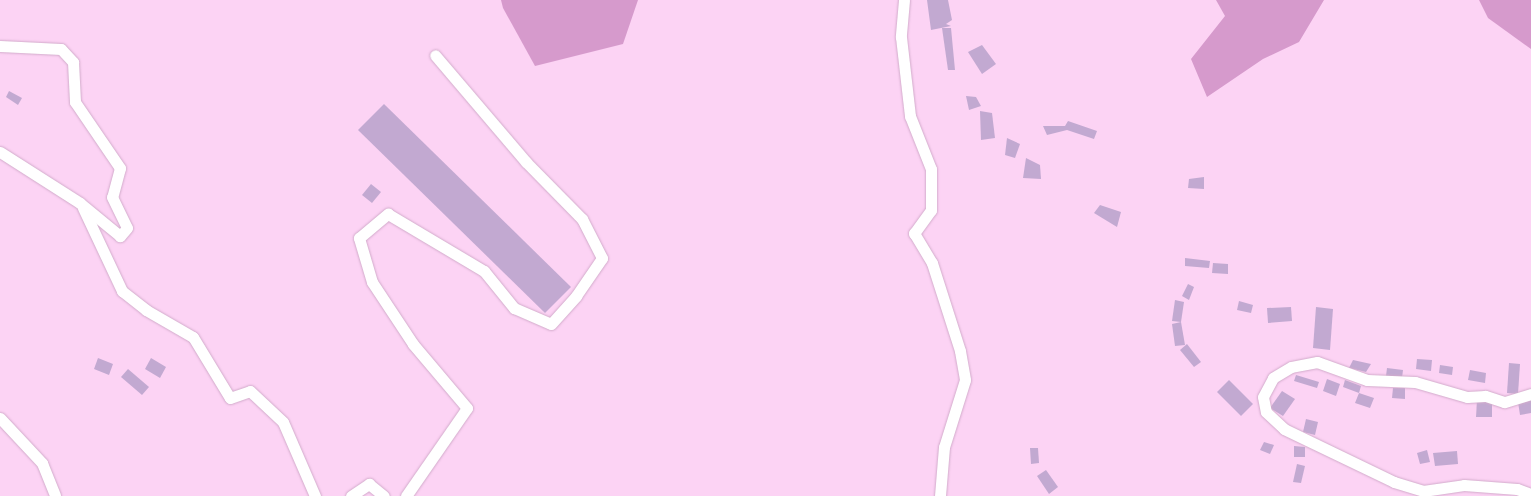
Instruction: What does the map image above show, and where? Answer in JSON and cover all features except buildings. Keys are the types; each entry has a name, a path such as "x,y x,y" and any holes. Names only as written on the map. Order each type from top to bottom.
{"street":[{"path":"904,0 900,37 910,116 931,169 931,210 914,233 932,263 960,352 965,380 944,446 940,496"},
{"path":"0,46 61,49 73,62 75,102 120,168 112,197 127,228 120,236 80,203 0,152"},
{"path":"406,496 467,408 413,344 372,282 359,238 388,214 484,271 514,308 551,324 576,296 602,258 582,219 526,162 436,55"},
{"path":"80,203 122,291 146,310 193,337 230,398 250,391 283,422 316,496"},
{"path":"1531,394 1504,402 1485,396 1467,398 1415,382 1367,380 1317,362 1291,367 1273,378 1263,397 1266,412 1284,429 1394,482 1423,491 1464,485 1517,489 1531,494"},
{"path":"0,418 42,463 55,496"},
{"path":"351,496 369,484 384,496"}],"shaded area":[{"path":"501,0 638,0 623,44 535,66 503,8"},
{"path":"1216,0 1324,0 1299,42 1263,59 1207,97 1191,59 1225,16"},
{"path":"1479,0 1531,0 1531,49 1488,18"}]}
